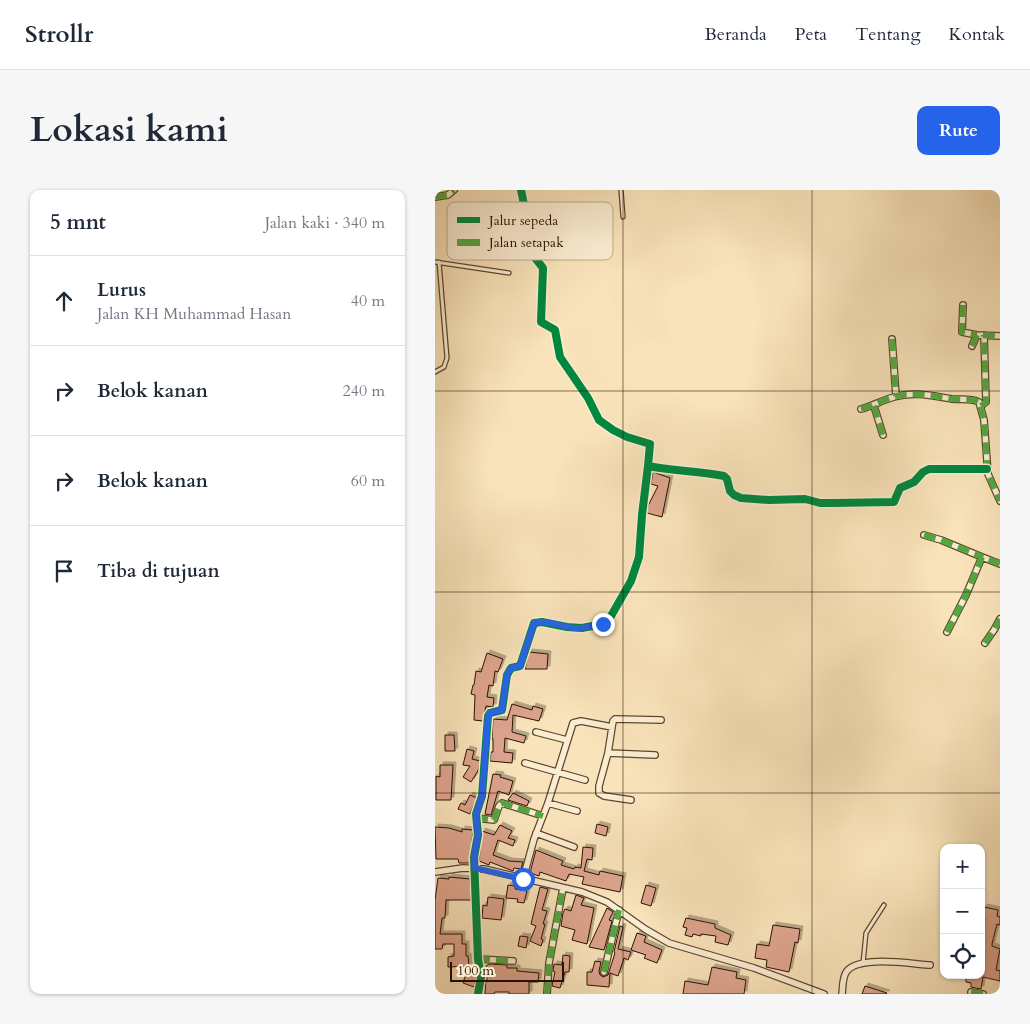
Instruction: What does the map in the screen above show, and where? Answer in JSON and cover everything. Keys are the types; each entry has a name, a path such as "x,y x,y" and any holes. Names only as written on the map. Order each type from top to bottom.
{"street":[{"path":"435,197 448,195 454,190"},
{"path":"478,994 481,982 478,959 474,857 478,835 476,818 482,796 488,716 490,713 502,710 507,675 511,668 520,666 533,625 539,622 582,628 603,624 611,616 631,582 639,557 650,444 627,437 599,420 588,398 560,357 555,330 541,322 543,268 537,260"},
{"path":"963,305 962,332 1000,336"},
{"path":"972,346 977,335"},
{"path":"981,406 986,402 984,335"},
{"path":"892,339 896,396"},
{"path":"861,409 874,406 896,396 910,394 979,402 986,444 987,469 989,478 1000,501"},
{"path":"874,406 883,435"},
{"path":"648,466 724,476 727,479 730,491 741,498 769,500 805,499 820,503 894,502 900,488 914,482 923,472 929,469 987,469"},
{"path":"924,535 1000,564"},
{"path":"947,632 966,595 982,557"},
{"path":"985,643 995,630 1000,618"},
{"path":"631,800 604,796 599,793 613,721 615,719 661,720"},
{"path":"523,879 570,727 575,721 611,727"},
{"path":"536,732 567,740"},
{"path":"608,753 655,755"},
{"path":"525,764 585,780"},
{"path":"476,818 494,820 502,803 543,816"},
{"path":"548,803 577,810"},
{"path":"536,833 574,847"},
{"path":"435,872 475,868 599,898 669,943 754,968 825,994"},
{"path":"547,994 549,963 563,888"},
{"path":"604,972 619,910"},
{"path":"478,959 513,961"},
{"path":"842,994 844,977 848,970 863,963 930,965"},
{"path":"971,992 983,994"}],"lane":[{"path":"621,190 623,217"},
{"path":"435,372 444,367 447,358 437,262 509,273"},
{"path":"863,963 865,933 884,905"}],"building":[{"path":"653,472 670,478 662,517 647,513 648,506 658,486 651,484"},
{"path":"529,652 548,654 547,669 525,669"},
{"path":"487,653 503,659 498,672 495,671 493,686 489,685 487,697 494,698 493,707 486,706 483,721 474,720 475,695 471,694 476,671 481,672"},
{"path":"512,704 532,710 533,706 543,709 539,721 513,715 512,732 526,736 524,743 505,738 504,752 513,753 512,763 490,761 491,752 493,752 493,719 507,720"},
{"path":"445,735 454,735 455,751 445,751"},
{"path":"467,749 474,751 472,759 480,761 479,769 471,782 463,777 470,766 463,765"},
{"path":"440,765 453,765 451,800 436,800 436,776 440,777"},
{"path":"493,774 501,775 500,777 513,781 509,795 498,791 491,815 485,814"},
{"path":"513,793 529,801 527,806 508,800"},
{"path":"470,795 477,798 470,814 458,809 461,803 465,805"},
{"path":"597,824 608,827 606,836 595,833"},
{"path":"500,825 512,831 508,838 515,840 513,846 498,840 493,855 509,861 523,862 521,869 514,868 513,871 490,862 489,865 479,861 482,831 494,835"},
{"path":"435,827 449,828 462,832 462,829 473,830 470,863 459,863 458,859 436,859"},
{"path":"583,847 593,848 592,860 587,859 584,871 599,875 600,871 623,876 620,892 582,884 584,877 569,874 566,881 540,872 539,876 530,873 536,850 563,861 561,865 574,869 575,867 581,868"},
{"path":"449,877 470,879 471,900 446,900 445,918 442,918 440,934 462,934 462,944 466,944 466,956 468,956 469,966 448,967 448,957 454,956 454,944 443,944 442,949 435,949 435,900 438,878 449,879"},
{"path":"508,885 515,886 515,889 527,891 524,903 517,902 518,899 506,898"},
{"path":"646,885 656,888 651,906 641,903"},
{"path":"540,887 548,889 542,910 547,911 543,924 545,924 541,946 530,941 536,926 531,924"},
{"path":"576,895 584,898 581,905 594,908 587,944 572,940 575,930 561,926 563,913 565,909 571,911"},
{"path":"488,897 504,899 501,920 482,918 483,905 487,906"},
{"path":"985,907 998,910 997,916 1000,917 1000,925 997,924 992,946 1000,949 996,970 1000,971 1000,981 985,977"},
{"path":"607,908 613,912 609,920 612,921 604,950 589,947"},
{"path":"686,918 715,924 715,928 731,935 728,945 715,942 716,936 693,934 692,937 685,935 687,928 683,927"},
{"path":"773,925 800,929 798,943 795,942 789,972 766,967 767,960 755,958 757,944 769,946"},
{"path":"620,926 623,927 618,949 631,952 628,960 624,958 618,976 610,973 609,987 587,985 587,972 592,972 595,961 601,962 600,975 603,977 608,975 615,953"},
{"path":"637,933 646,936 644,942 662,950 657,963 644,958 646,955 631,950"},
{"path":"520,936 528,937 526,948 518,946"},
{"path":"563,955 570,956 569,972 565,972 560,988 552,986 555,972 553,971 554,964 562,965"},
{"path":"489,964 507,965 507,968 517,968 517,971 539,973 538,982 529,982 529,994 495,992 494,994 485,994 486,966"},
{"path":"712,967 737,972 736,978 746,980 744,994 683,994 685,981 708,985"},
{"path":"466,973 476,976 474,987 463,983"},
{"path":"966,979 983,979 981,989 971,987 971,983 966,982"},
{"path":"865,986 887,993 862,994"}],"marked path":[{"path":"435,197 448,195 454,190"},
{"path":"963,305 962,332 977,335"},
{"path":"972,346 977,335 1000,336"},
{"path":"981,406 986,402 984,335"},
{"path":"892,339 896,396"},
{"path":"861,409 890,398 908,394 979,402 984,420 988,474 1000,501"},
{"path":"874,406 883,435"},
{"path":"924,535 982,557"},
{"path":"947,632 966,595 982,557 1000,564"},
{"path":"985,643 1000,619"},
{"path":"476,818 494,820 502,803 543,816"},
{"path":"547,994 549,963 563,888"},
{"path":"604,972 619,910"},
{"path":"478,959 513,961"},
{"path":"971,992 983,994"}],"cycle path":[{"path":"521,190 523,202"},
{"path":"537,260 543,268 541,322 555,330 560,357 588,398 599,420 627,437 650,444 648,466 724,476 727,479 730,491 741,498 769,500 805,499 820,503 894,502 900,488 914,482 923,472 929,469 987,469"},
{"path":"478,994 481,977 478,959 474,857 478,835 476,814 482,796 488,716 490,713 502,710 507,675 511,668 520,666 534,623 542,622 582,628 603,624 611,616 631,581 639,557 648,466"}],"route":[{"path":"523,879 475,868 474,857 478,835 476,814 482,796 486,765 488,716 494,711 502,710 507,675 511,668 520,666 534,623 542,622 582,628 603,624"}]}
